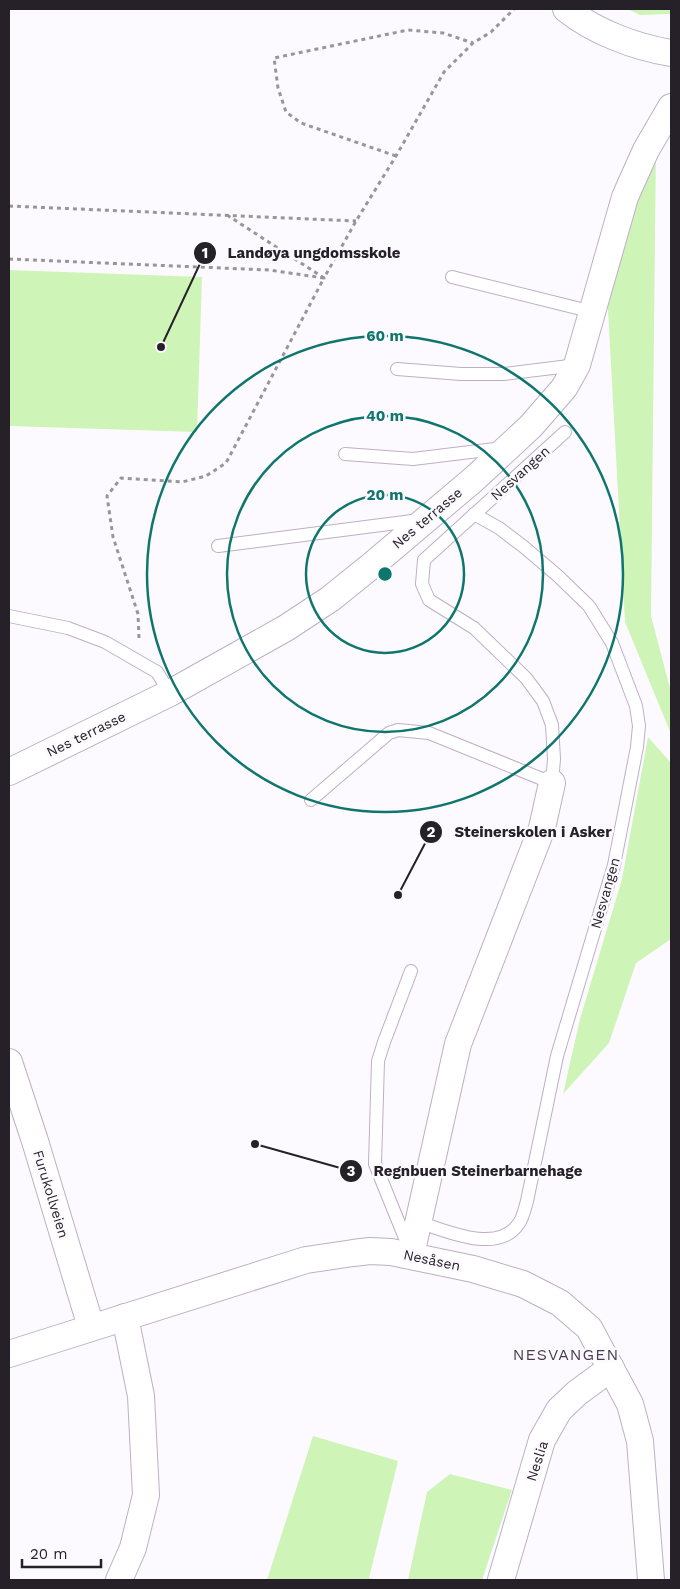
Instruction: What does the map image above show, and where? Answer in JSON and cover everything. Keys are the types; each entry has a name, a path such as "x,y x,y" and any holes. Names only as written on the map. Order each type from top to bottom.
{"street":[{"path":"566,9 575,16 611,35 657,51 671,53"},
{"name":"Nes terrasse","path":"9,772 170,693 286,628 330,599 427,519 531,426 564,388 576,364 593,312 625,197 646,150 671,107"},
{"name":"Nesvangen","path":"411,1255 458,1044 542,828 552,783"},
{"name":"Furukollveien","path":"9,1062 91,1327"},
{"name":"Nesåsen","path":"9,1354 306,1260 370,1251 411,1255 473,1269 523,1284 560,1303 589,1328 630,1404 640,1441 651,1580"},
{"path":"119,1580 133,1548 146,1496 141,1396 125,1317"},
{"name":"Neslia","path":"501,1580 542,1440 559,1410 577,1393 611,1368"}],"lane":[{"path":"452,277 593,312"},
{"path":"398,369 461,374 504,374 576,364"},
{"name":"Nesvangen","path":"552,783 554,760 552,726 543,701 526,678 474,628 430,600 422,584 424,560 565,432"},
{"path":"345,454 413,459 508,448"},
{"name":"Nesvangen","path":"419,1222 471,1239 506,1236 520,1223 531,1183 557,1056 614,865 637,747 639,726 636,706 612,643 589,606 524,547 498,528 474,514"},
{"path":"218,546 427,519"},
{"path":"9,616 68,628 105,642 157,672 170,693"},
{"path":"312,800 389,733 398,730 429,733 552,783"},
{"path":"410,971 378,1061 375,1164 411,1255"}],"path":[{"path":"139,661 138,614 113,537 107,496 121,478 182,482 206,476 226,463 324,278 444,72 473,43 491,32 514,9"},
{"path":"396,156 301,124 286,112 278,88 274,58 408,30 443,33 473,43"},
{"path":"9,206 356,221"},
{"path":"227,215 324,278"},
{"path":"9,259 269,270 324,278"}],"green space":[{"path":"628,9 671,9 671,14 640,15"},
{"path":"656,143 651,616 671,692 671,734 625,622 607,291"},
{"path":"9,270 202,277 197,432 9,426"},
{"path":"648,737 671,763 671,939 636,963 609,1043 563,1094 580,1019 622,879"},
{"path":"313,1436 398,1461 369,1578 378,1580 267,1580"},
{"path":"450,1474 512,1490 482,1580 408,1580 427,1492"}],"place":[{"name":"Landøya ungdomsskole","path":"161,347"},
{"name":"Steinerskolen i Asker","path":"398,895"},
{"name":"Regnbuen Steinerbarnehage","path":"255,1144"}],"district":[{"name":"NESVANGEN","path":"566,1354"}]}
